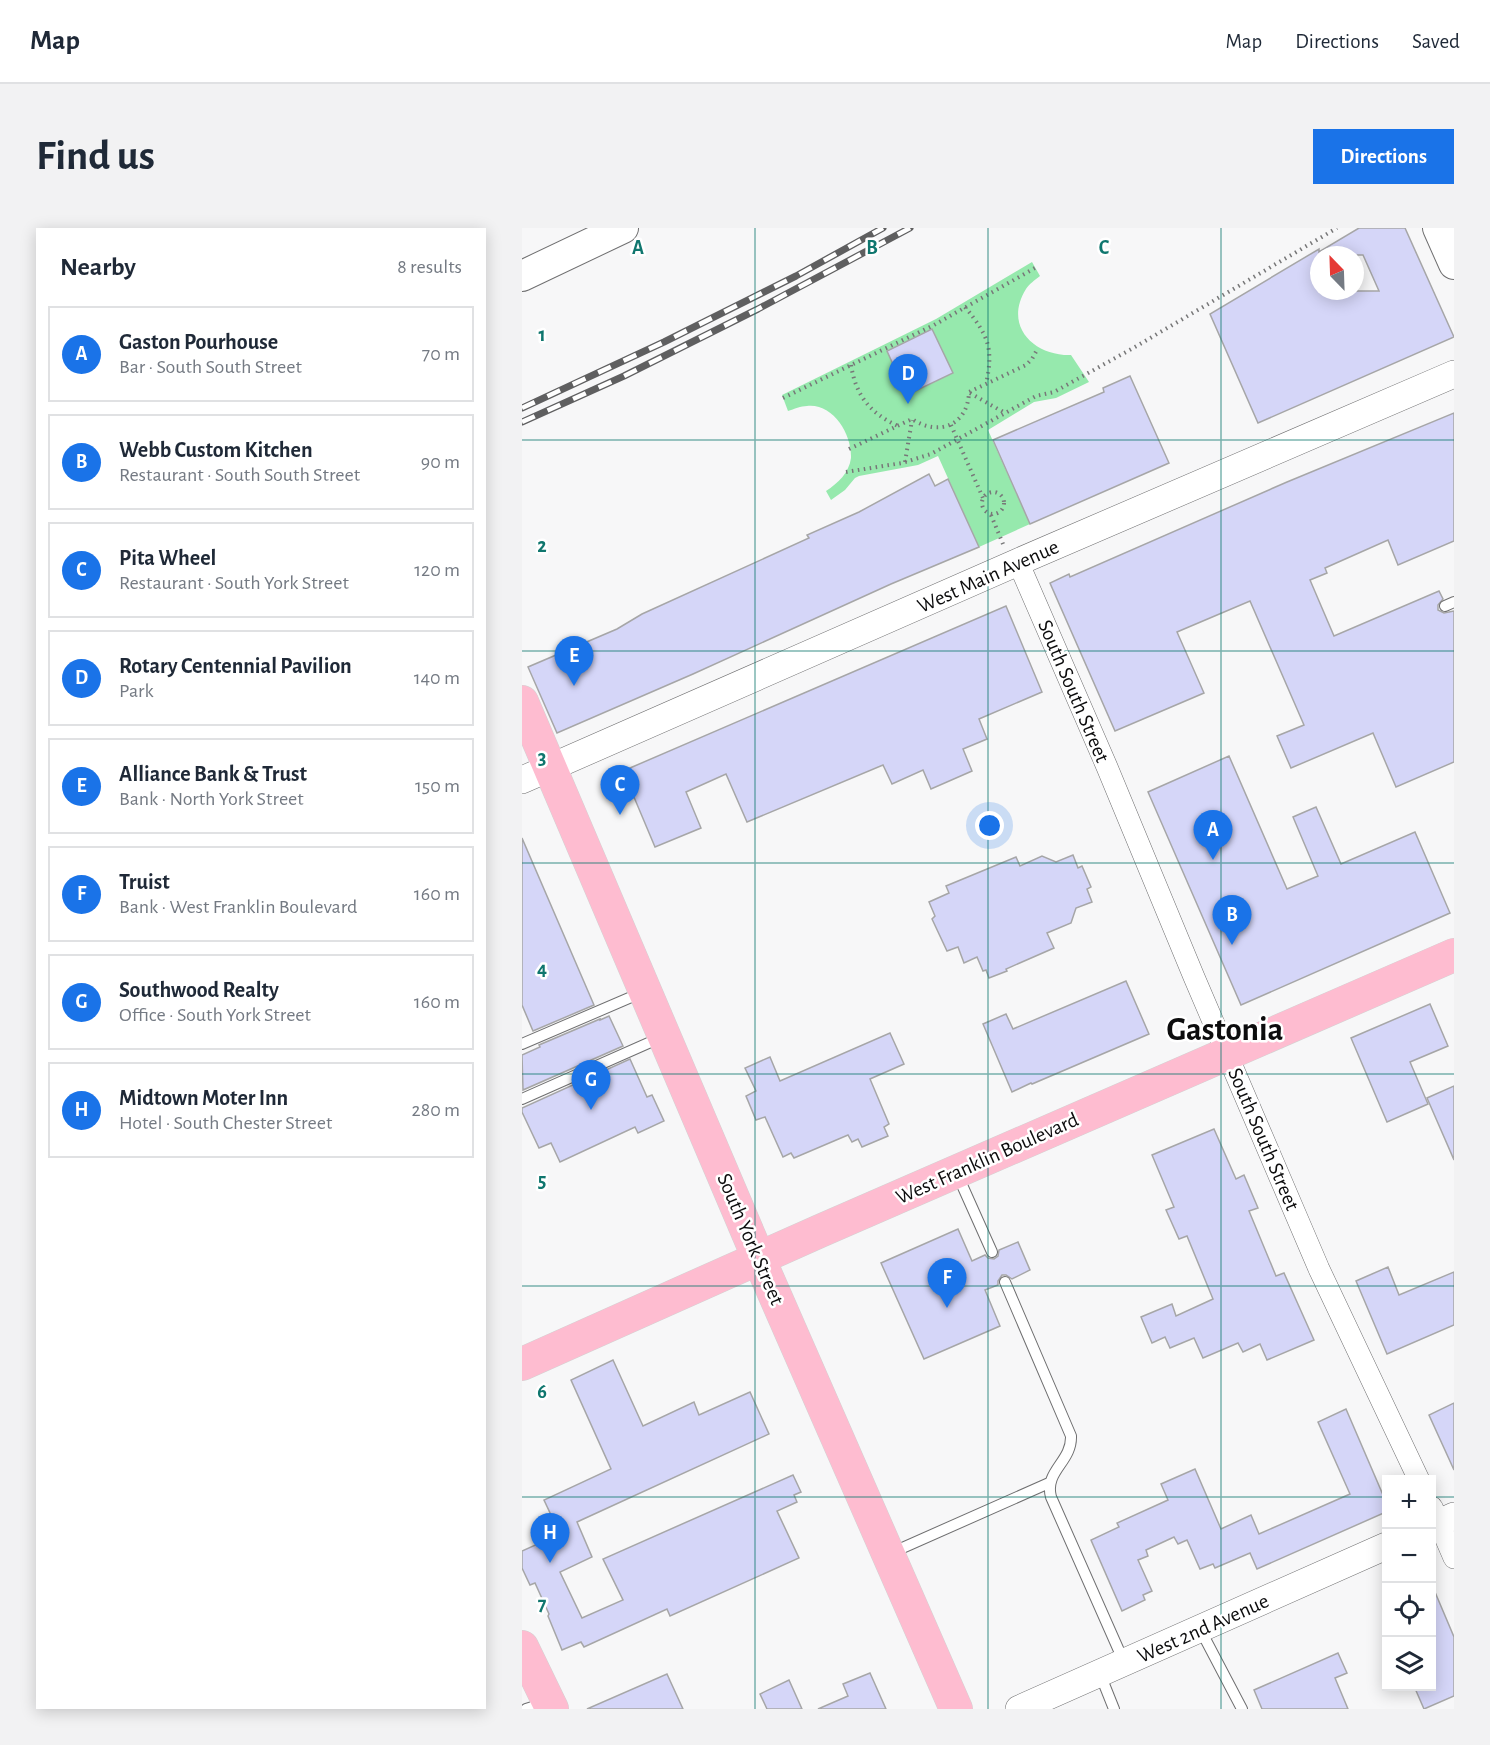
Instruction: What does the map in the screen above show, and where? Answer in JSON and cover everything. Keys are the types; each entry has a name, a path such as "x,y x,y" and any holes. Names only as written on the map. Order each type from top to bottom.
{"main road":[{"path":"522,276 623,228"},
{"path":"1438,228 1454,264"},
{"name":"South York Street","path":"522,702 536,774 645,991 759,1259 956,1709"},
{"name":"West Franklin Boulevard","path":"522,1364 1454,955"},
{"path":"522,1647 542,1707"}],"street":[{"name":"West Main Avenue","path":"536,774 1011,553 1454,374"},
{"name":"South South Street","path":"1011,553 1111,776 1319,1269 1417,1475"},
{"path":"1439,1518 1454,1558"},
{"name":"West 2nd Avenue","path":"1019,1709 1382,1548"}],"lane":[{"path":"522,1044 645,991"},
{"path":"522,1099 664,1037"},
{"path":"957,1172 992,1252"},
{"path":"1005,1281 1071,1436 1069,1452 1049,1484 1051,1497 1124,1662"},
{"path":"888,1554 1049,1484"},
{"path":"1199,1629 1242,1709"},
{"path":"1100,1673 1114,1709"}],"path":[{"path":"846,472 905,462 931,454 1036,396 1054,392 1135,347 1337,228"},
{"path":"783,398 934,324 1035,268"},
{"path":"966,307 981,328 988,343 990,365 986,384"},
{"path":"969,392 1030,363 1038,348"},
{"path":"851,365 856,385 869,406 877,414 898,426"},
{"path":"969,392 1005,413"},
{"path":"912,419 934,428 951,425 967,408 969,392"},
{"path":"849,449 912,419"},
{"path":"905,462 912,419"},
{"path":"951,425 983,498 983,509 996,515 1004,508 1004,500 1000,494 993,492 986,494 983,498"},
{"path":"990,514 1011,553"}],"green space":[{"path":"1032,262 1040,276 1027,287 1020,302 1018,315 1020,326 1034,344 1058,354 1071,355 1089,382 1056,398 1034,402 988,430 1030,524 979,547 938,456 918,465 859,476 831,500 826,491 842,477 851,458 844,430 833,415 825,409 816,406 802,406 788,411 782,395 936,319"}],"building":[{"path":"1359,228 1405,228 1454,337 1258,423 1210,314 1310,254 1310,300 1364,300 1364,291 1379,291 1364,257 1364,246 1329,246"},
{"path":"932,329 953,373 907,395 887,351"},
{"path":"1130,376 1169,463 1030,524 993,440 1104,392 1103,388"},
{"path":"1454,413 1454,541 1398,565 1388,540 1325,568 1327,573 1310,580 1334,636 1439,591 1443,599 1438,605 1438,610 1444,613 1454,611 1454,762 1396,787 1373,733 1291,768 1277,736 1304,725 1250,601 1177,632 1204,693 1115,731 1050,583 1069,574 1070,577 1287,482"},
{"path":"929,474 935,486 948,479 979,547 557,733 528,667 617,629 642,614 809,538 807,535 859,512"},
{"path":"1006,606 1042,692 979,719 987,739 963,749 972,771 931,789 923,770 892,784 883,765 747,822 726,774 686,792 701,828 655,847 623,771"},
{"path":"1229,756 1287,889 1318,876 1293,817 1316,807 1341,864 1415,832 1450,913 1241,1005 1148,792"},
{"path":"522,838 594,1005 533,1031 522,1005"},
{"path":"1073,855 1078,868 1082,866 1091,887 1087,889 1092,902 1076,908 1071,923 1047,933 1054,948 989,978 977,957 964,963 958,947 947,951 932,919 935,916 929,902 949,893 946,886 1016,857 1020,866 1042,856 1056,862"},
{"path":"1126,981 1149,1034 1012,1092 983,1024 1006,1014 1013,1029"},
{"path":"1430,1004 1448,1046 1410,1062 1428,1104 1387,1122 1351,1038"},
{"path":"609,1016 623,1046 523,1090 522,1055 540,1047 539,1045"},
{"path":"890,1033 904,1064 870,1079 889,1124 884,1127 888,1136 862,1147 858,1139 852,1142 848,1135 794,1158 791,1153 783,1157 765,1117 756,1120 746,1096 756,1091 745,1068 770,1057 780,1081"},
{"path":"630,1059 647,1097 652,1095 664,1121 638,1133 635,1127 560,1162 551,1143 539,1148 522,1108"},
{"path":"1454,1086 1454,1160 1427,1098"},
{"path":"1214,1129 1236,1179 1244,1175 1258,1208 1249,1211 1276,1276 1284,1273 1314,1340 1267,1360 1260,1344 1243,1352 1238,1343 1203,1358 1194,1338 1170,1348 1165,1337 1152,1343 1141,1317 1172,1304 1176,1316 1213,1299 1187,1236 1179,1239 1166,1210 1174,1207 1152,1155"},
{"path":"958,1229 972,1261 985,1255 994,1259 998,1256 999,1250 1018,1242 1030,1270 1012,1279 1002,1275 998,1285 985,1290 1000,1326 924,1359 881,1263"},
{"path":"1388,1267 1399,1295 1454,1272 1454,1325 1387,1354 1356,1281"},
{"path":"613,1360 643,1426 694,1402 699,1415 750,1392 769,1434 577,1522 592,1557 560,1572 582,1618 623,1600 603,1559 793,1475 801,1492 794,1495 797,1502 777,1511 799,1558 670,1616 667,1609 584,1647 581,1642 562,1650 535,1583 530,1585 522,1568 522,1551 560,1534 544,1500 611,1469 571,1380"},
{"path":"1454,1403 1454,1470 1429,1415"},
{"path":"1346,1409 1382,1493 1382,1514 1257,1569 1250,1553 1215,1568 1213,1564 1200,1569 1187,1540 1178,1544 1174,1537 1146,1550 1148,1556 1138,1560 1152,1591 1143,1595 1145,1600 1122,1611 1091,1540 1119,1527 1117,1523 1168,1500 1161,1484 1195,1469 1221,1529 1251,1515 1259,1534 1350,1494 1318,1422"},
{"path":"1436,1594 1454,1637 1454,1696 1424,1709 1416,1691 1436,1691"},
{"path":"1338,1653 1347,1673 1335,1678 1348,1709 1262,1709 1254,1690"},
{"path":"870,1673 886,1709 818,1709 848,1696 843,1684"},
{"path":"667,1674 683,1709 587,1709"},
{"path":"789,1680 802,1709 767,1709 760,1694"}],"railway":[{"path":"522,408 664,342 796,276 883,228"},
{"path":"522,422 624,376 758,309 910,228"}],"place":[{"name":"Rotary Centennial Pavilion","path":"908,404"},
{"name":"Alliance Bank & Trust","path":"574,686"},
{"name":"Pita Wheel","path":"620,815"},
{"name":"Gaston Pourhouse","path":"1213,860"},
{"name":"Webb Custom Kitchen","path":"1232,945"},
{"name":"Southwood Realty","path":"591,1110"},
{"name":"Truist","path":"947,1308"},
{"name":"Midtown Moter Inn","path":"550,1563"}],"district":[{"name":"Gastonia","path":"1225,1028"}]}
